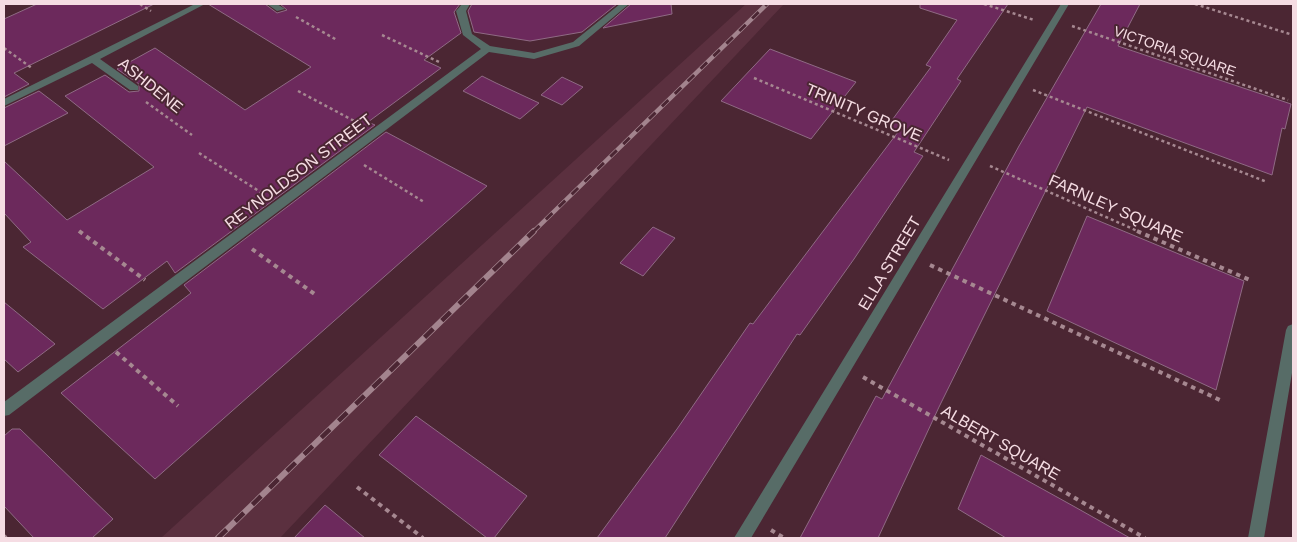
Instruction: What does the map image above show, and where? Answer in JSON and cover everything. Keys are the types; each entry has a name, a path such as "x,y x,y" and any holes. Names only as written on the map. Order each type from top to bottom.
{"street":[{"path":"4,103 201,4"},
{"path":"466,4 461,11 468,36 487,49 534,56 576,44 624,4"},
{"name":"ELLA STREET","path":"742,538 1064,4"},
{"name":"REYNOLDSON STREET","path":"4,410 487,49"},
{"name":"ASHDENE","path":"92,58 134,88"},
{"path":"1256,538 1293,330"}],"path":[{"name":"VICTORIA SQUARE","path":"984,4 1053,23 1288,100"},
{"path":"1195,4 1293,35"},
{"path":"276,6 337,40"},
{"path":"382,35 458,71"},
{"path":"4,48 47,80"},
{"name":"TRINITY GROVE","path":"754,78 969,162"},
{"path":"1016,83 1267,182"},
{"name":"ASHDENE","path":"134,88 139,97 192,135"},
{"path":"298,91 376,133"},
{"path":"199,153 280,204"},
{"path":"346,155 424,202"},
{"name":"FARNLEY SQUARE","path":"969,162 1250,280"},
{"path":"79,231 161,292"},
{"path":"235,238 316,295"},
{"path":"912,257 1220,400"},
{"path":"100,338 178,406"},
{"name":"ALBERT SQUARE","path":"845,367 1145,538"},
{"path":"357,487 423,538"}],"shaded area":[{"path":"746,4 784,4 280,538 161,538"}],"building":[{"path":"37,4 154,4 14,73 29,84 4,97 4,19"},
{"path":"208,4 265,4 277,13 287,10 280,4 460,4 454,12 461,33 424,60 441,68 368,122 375,125 175,273 167,261 103,309 23,247 31,242 4,213 4,161 67,220 154,167 65,96 105,75 129,92 139,91 139,84 117,69 155,48 245,110 311,67"},
{"path":"472,4 617,4 582,32 530,41 474,32 468,11"},
{"path":"631,4 671,4 672,14 603,28"},
{"path":"920,4 1008,4 957,79 961,81 914,152 923,156 854,259 800,335 797,334 665,538 597,538 677,429 750,323 753,324 898,132 887,127 931,67 926,65 957,20 920,8"},
{"path":"1101,4 1140,4 1118,46 1291,104 1285,129 1282,128 1272,175 1087,107 939,407 878,538 800,538 876,396 882,399 1019,146"},
{"path":"770,49 856,82 811,139 721,101"},
{"path":"482,76 539,103 520,119 463,91"},
{"path":"562,77 583,87 562,105 541,95"},
{"path":"39,91 68,113 4,146 4,108"},
{"path":"386,132 487,186 155,479 61,393 191,293 184,285"},
{"path":"1087,216 1244,281 1216,390 1047,311"},
{"path":"653,227 675,238 643,276 620,263"},
{"path":"4,302 55,344 18,372 4,359"},
{"path":"416,416 527,496 494,538 487,538 379,455"},
{"path":"12,429 20,429 113,519 92,538 34,538 4,506 4,436"},
{"path":"981,455 1130,538 1006,538 958,509"},
{"path":"325,505 365,538 294,538"}],"railway":[{"path":"533,232 767,4"},
{"path":"218,538 534,231"}]}
